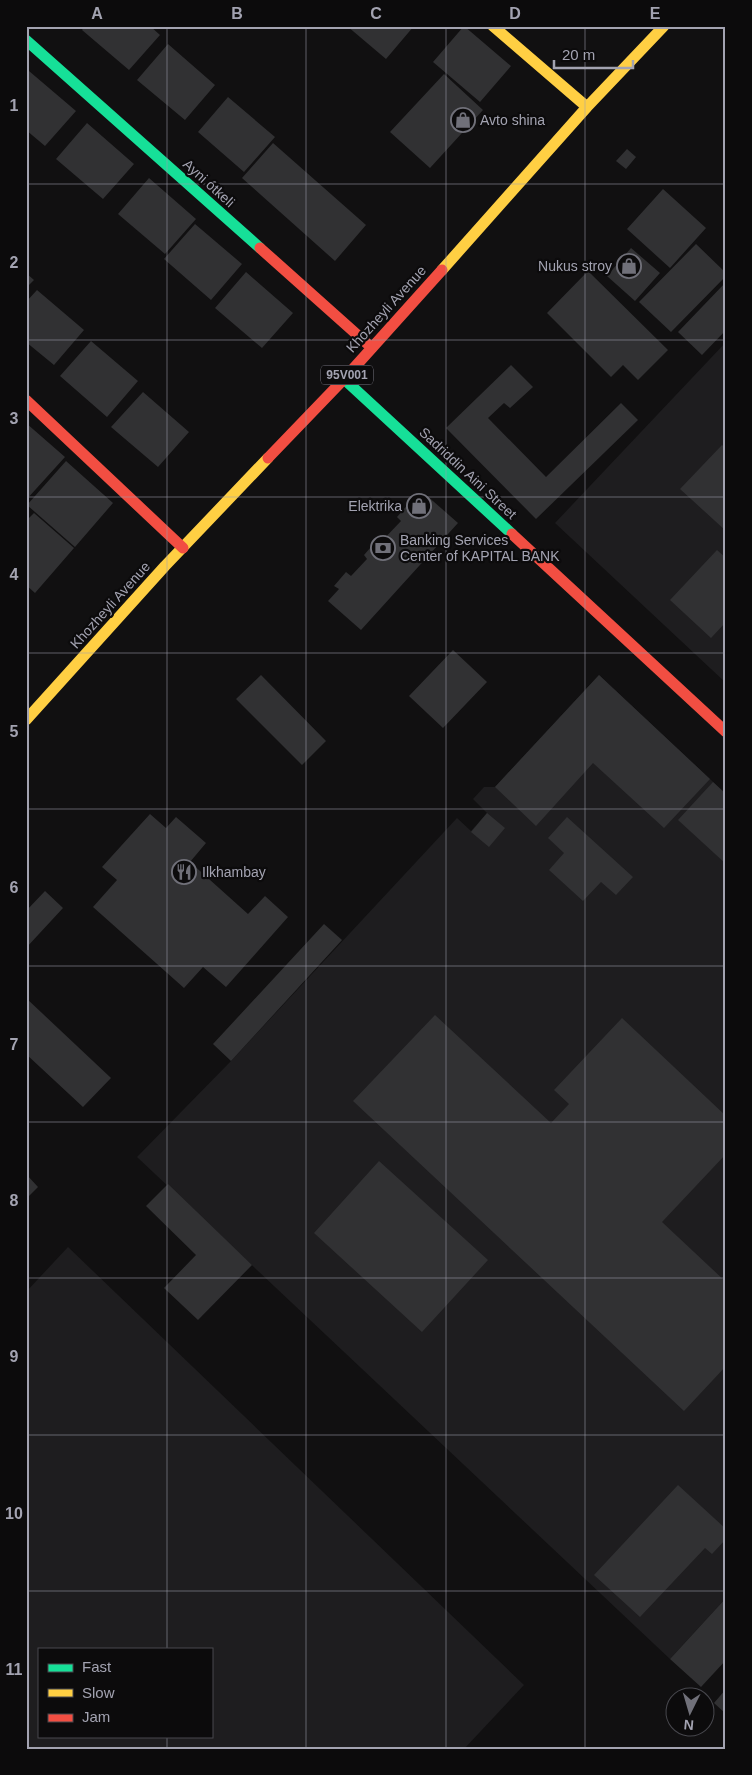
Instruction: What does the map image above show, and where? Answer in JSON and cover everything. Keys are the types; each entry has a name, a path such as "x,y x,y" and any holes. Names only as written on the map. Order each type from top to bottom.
{"street":[{"path":"493,26 587,107"},
{"name":"Khozheyli Avenue","path":"26,720 183,548 344,379 587,107 664,26"},
{"name":"Ayni ótkeli","path":"26,40 372,348"},
{"name":"Sadriddin Aini Street","path":"344,379 726,732"},
{"path":"26,400 183,548"}],"shaded area":[{"path":"726,342 726,683 555,523"},
{"path":"599,675 726,794 726,1598 670,1659 137,1157 231,1061 457,818 471,831 487,813 473,799 484,787 495,787"},
{"path":"68,1247 524,1685 464,1749 26,1749 26,1292"}],"building":[{"path":"85,26 150,26 160,35 129,70 82,30"},
{"path":"347,26 414,26 386,59"},
{"path":"464,26 511,66 480,102 433,62"},
{"path":"168,44 215,85 185,120 137,80"},
{"path":"29,71 76,111 45,146 26,130 26,74"},
{"path":"444,74 483,110 430,168 390,132"},
{"path":"228,97 275,137 244,172 198,132"},
{"path":"87,123 134,164 103,199 56,159"},
{"path":"273,143 366,225 335,261 242,178"},
{"path":"627,149 636,157 626,169 616,161"},
{"path":"149,178 196,219 165,254 118,214"},
{"path":"663,189 706,228 670,268 627,229"},
{"path":"195,224 242,264 211,300 164,259"},
{"path":"696,244 726,273 726,276 671,332 639,302"},
{"path":"631,248 660,273 635,301 607,276"},
{"path":"588,271 668,350 638,380 623,365 611,377 547,313"},
{"path":"246,272 293,313 262,348 215,308"},
{"path":"26,273 34,280 26,288"},
{"path":"726,282 726,330 702,355 678,332"},
{"path":"37,290 84,330 54,365 26,342 26,302"},
{"path":"91,341 138,381 107,417 60,376"},
{"path":"511,365 533,387 510,408 504,403 488,418 546,477 621,403 638,420 536,519 446,428"},
{"path":"143,392 189,432 158,467 111,427"},
{"path":"26,423 65,457 26,500"},
{"path":"722,445 726,448 726,531 680,489"},
{"path":"66,461 113,503 75,547 27,505"},
{"path":"425,494 458,523 361,630 328,601 339,589 334,586 346,572 351,576 367,559 364,555 377,540 380,543 401,521 397,517 411,501 415,505"},
{"path":"34,513 74,548 35,593 26,585 26,521"},
{"path":"717,550 726,558 726,622 711,638 670,600"},
{"path":"453,650 487,682 443,728 409,696"},
{"path":"261,675 326,741 302,765 236,699"},
{"path":"599,675 710,779 664,828 593,763 536,826 495,787"},
{"path":"713,782 726,794 726,864 678,820"},
{"path":"487,813 505,828 489,847 471,832"},
{"path":"150,814 166,828 176,817 206,843 190,862 248,914 265,896 288,917 226,987 203,967 184,988 93,907 117,880 102,867"},
{"path":"567,817 633,877 616,895 601,882 583,901 549,870 564,853 548,838"},
{"path":"45,891 63,908 26,948 26,911"},
{"path":"324,924 342,940 231,1061 213,1044"},
{"path":"26,998 111,1078 83,1107 26,1054"},
{"path":"435,1015 551,1123 569,1104 554,1090 622,1018 726,1116 726,1154 662,1222 726,1282 726,1366 684,1411 353,1101"},
{"path":"379,1161 488,1260 422,1332 314,1233"},
{"path":"26,1174 38,1187 26,1199"},
{"path":"168,1184 252,1265 198,1320 164,1288 196,1255 146,1206"},
{"path":"678,1485 726,1529 726,1539 712,1554 705,1548 640,1617 594,1575"},
{"path":"726,1598 726,1660 701,1687 670,1659"},
{"path":"726,1689 726,1714 714,1703"}],"traffic: fast":[{"path":"26,40 260,248"},
{"path":"344,379 512,534"}],"traffic: slow":[{"path":"493,26 587,107"},
{"path":"442,270 587,107 664,26"},
{"path":"26,720 165,566 268,458"}],"traffic: jam":[{"path":"260,248 372,348"},
{"path":"268,458 344,379 442,270"},
{"path":"26,400 183,548"},
{"path":"512,534 726,732"}],"place":[{"name":"Avto shina","path":"463,120"},
{"name":"Nukus stroy","path":"629,266"},
{"name":"Elektrika","path":"419,506"},
{"name":"Banking Services Center of KAPITAL BANK","path":"383,548"},
{"name":"Ilkhambay","path":"184,872"}]}
